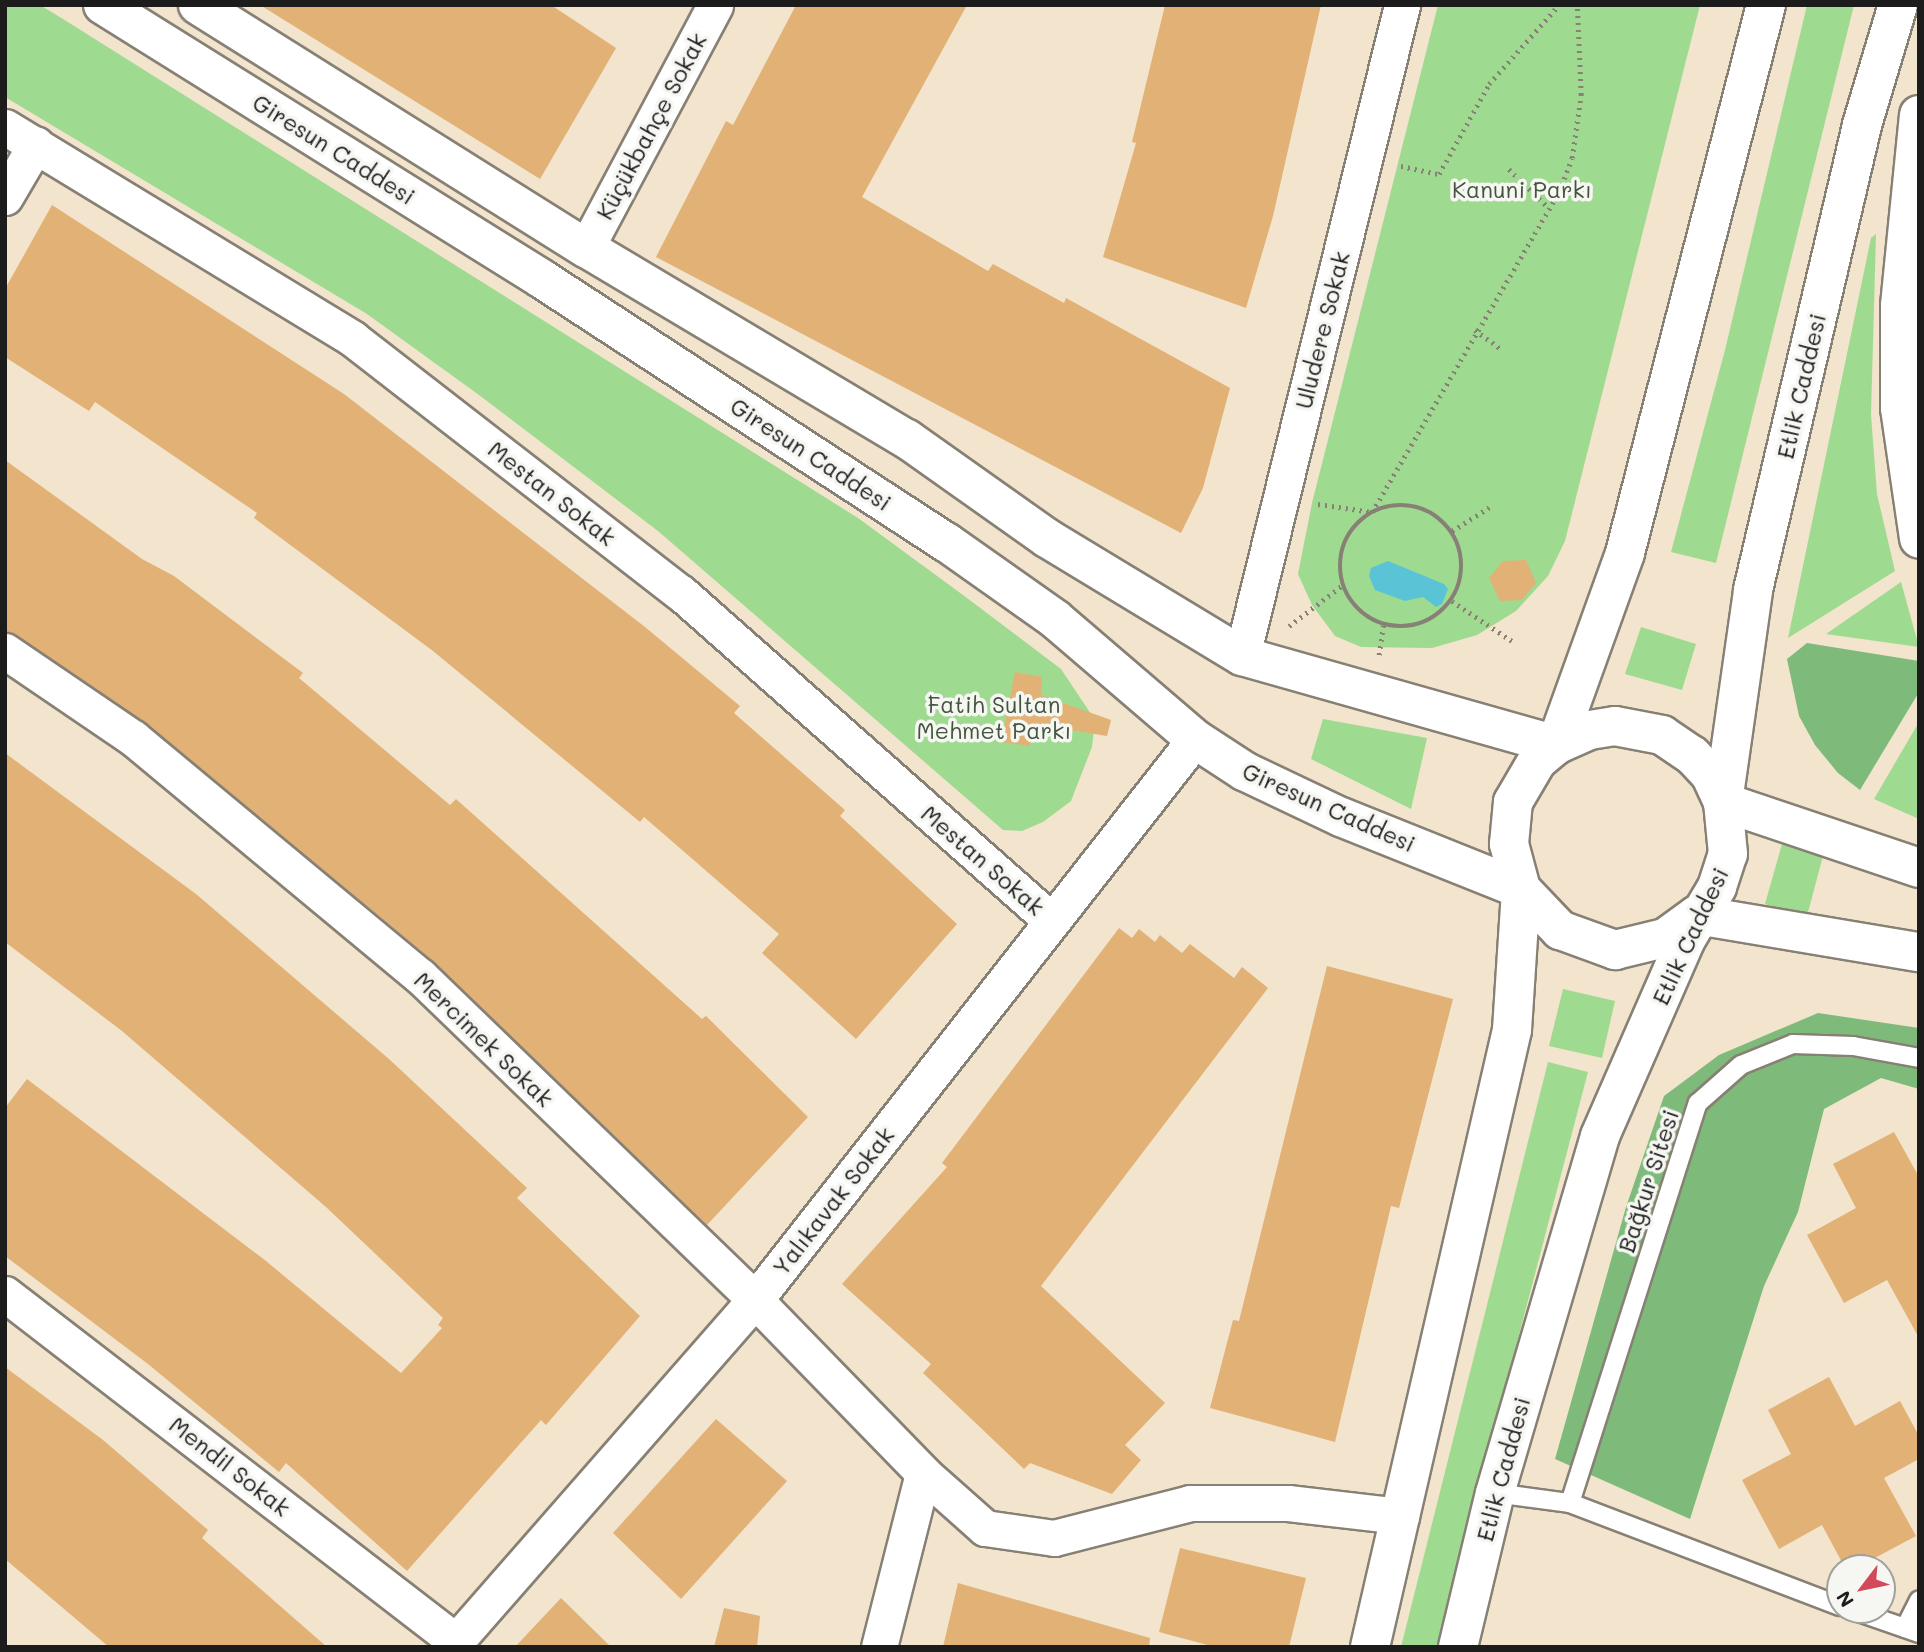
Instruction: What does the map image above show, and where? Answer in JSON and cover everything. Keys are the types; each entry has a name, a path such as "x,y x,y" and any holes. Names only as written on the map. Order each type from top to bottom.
{"main road":[{"name":"Giresun Caddesi","path":"103,5 542,279 946,542 1055,619 1195,739 1279,789 1521,889"},
{"path":"198,5 586,248 907,439 1047,538 1242,656 1556,745"},
{"path":"1556,745 1625,553 1766,5"},
{"name":"Etlik Caddesi","path":"1458,1647 1495,1493 1600,1136 1697,915 1717,887 1728,854 1723,802 1753,590 1862,125 1898,5"},
{"path":"1919,115 1899,306 1900,408 1919,539"},
{"path":"1370,1647 1512,1030 1521,889 1509,844 1513,802 1537,761 1556,745 1590,730 1615,726 1662,735 1692,755 1710,774 1723,802 1919,868"},
{"path":"1521,889 1560,930 1615,950 1665,938 1697,915 1919,952"}],"street":[{"name":"Küçükbahçe Sokak","path":"586,248 715,5"},
{"name":"Uludere Sokak","path":"1242,656 1402,5"},
{"name":"Mestan Sokak","path":"5,127 353,339 681,593 1052,921"},
{"path":"5,197 36,144"},
{"name":"Mercimek Sokak","path":"5,651 133,738 420,976 755,1300 923,1473 985,1528 1054,1538 1190,1503 1288,1503 1401,1516"},
{"name":"Yalıkavak Sokak","path":"452,1643 755,1300 1195,739"},
{"name":"Mendil Sokak","path":"5,1294 452,1643"},
{"path":"879,1647 923,1473"}],"lane":[{"name":"Bağkur Sitesi","path":"1570,1503 1698,1103 1741,1065 1793,1044 1853,1046 1919,1058"},
{"path":"1495,1493 1570,1503 1826,1601"},
{"path":"1892,1624 1912,1631 1919,1600"}],"path":[{"path":"1391,164 1439,174 1489,84 1559,5"},
{"path":"1372,512 1475,330 1549,208 1572,158 1581,95 1577,5"},
{"path":"1509,169 1549,208"},
{"path":"1475,330 1500,348"},
{"path":"1309,502 1372,512"},
{"path":"1389,505 1415,507 1440,518 1452,531 1463,566 1452,601 1422,624 1383,625 1359,609 1343,585 1339,568 1345,543 1359,522 1372,512 1389,505"},
{"path":"1452,531 1490,507"},
{"path":"1280,633 1343,585"},
{"path":"1452,601 1512,641"},
{"path":"1378,665 1383,625"}],"green space":[{"name":"Fatih Sultan Mehmet Parkı","path":"5,5 40,5 63,19 858,518 963,595 1061,669 1095,720 1092,747 1071,801 1043,822 1022,831 1003,830 658,531 479,395 367,314 5,97"},
{"name":"Kanuni Parkı","path":"1438,5 1700,5 1565,541 1548,576 1516,611 1477,635 1432,648 1361,647 1335,636 1312,605 1298,574 1312,503"},
{"path":"1807,5 1854,5 1716,563 1671,552 1725,350"},
{"path":"1876,234 1871,415 1877,494 1895,571 1788,638 1871,238"},
{"path":"1901,582 1919,647 1826,634"},
{"path":"1641,627 1696,644 1682,690 1625,674"},
{"path":"1807,643 1919,661 1919,692 1860,790 1838,773 1815,745 1799,716 1787,659"},
{"path":"1323,719 1427,738 1411,809 1311,759"},
{"path":"1919,722 1919,819 1874,799"},
{"path":"1782,844 1823,856 1807,916 1765,904"},
{"path":"1563,989 1615,1001 1602,1058 1549,1046"},
{"path":"1818,1013 1919,1028 1919,1089 1881,1078 1824,1109 1798,1212 1764,1286 1690,1519 1555,1459 1626,1207 1664,1096 1719,1055"},
{"path":"1548,1062 1588,1072 1437,1647 1401,1647"}],"water":[{"path":"1388,561 1444,584 1448,589 1442,604 1436,607 1423,597 1405,601 1375,590 1369,576 1371,568"}],"building":[{"path":"260,5 551,5 616,48 540,179"},
{"path":"796,5 967,5 862,197 988,271 993,264 1064,303 1066,298 1230,388 1203,488 1181,533 656,257 726,121 733,125"},
{"path":"1165,5 1321,5 1273,216 1246,308 1103,257 1136,143 1132,142"},
{"path":"52,205 344,394 645,627 740,706 734,713 845,810 840,816 957,924 856,1039 762,953 779,934 644,817 640,822 433,651 254,518 257,513 95,402 89,411 5,357 5,289"},
{"path":"5,460 142,559 174,576 303,673 299,678 450,805 456,799 702,1019 706,1016 808,1117 707,1225 433,961 146,723 5,631"},
{"path":"1526,560 1536,583 1522,600 1500,601 1489,578 1503,561"},
{"path":"1015,672 1042,677 1041,695 1111,720 1107,736 1034,724 1030,746 1001,742"},
{"path":"5,753 196,894 389,1059 527,1188 517,1198 640,1316 546,1425 541,1420 407,1571 286,1463 279,1472 148,1364 5,1256 5,1108 27,1079 266,1261 401,1373 442,1328 438,1325 443,1318 326,1207 122,1031 5,942"},
{"path":"1119,928 1132,938 1139,929 1155,942 1160,935 1182,953 1190,944 1234,978 1242,967 1268,988 1041,1286 1165,1403 1125,1445 1141,1460 1112,1494 1030,1463 1024,1469 923,1373 931,1364 842,1284 947,1167 942,1163"},
{"path":"1327,966 1453,999 1399,1208 1391,1206 1335,1442 1210,1408 1233,1320 1239,1321"},
{"path":"1894,1132 1919,1177 1919,1338 1887,1280 1844,1303 1807,1235 1856,1208 1833,1164"},
{"path":"5,1367 103,1440 208,1530 202,1538 327,1647 109,1647 5,1559"},
{"path":"1829,1377 1855,1426 1900,1401 1919,1436 1919,1459 1884,1478 1916,1536 1882,1554 1838,1554 1822,1525 1779,1549 1742,1480 1791,1454 1768,1410"},
{"path":"716,1419 787,1481 681,1599 613,1533"},
{"path":"1180,1548 1306,1578 1289,1647 1215,1647 1159,1632"},
{"path":"958,1583 1150,1638 1149,1647 943,1647"},
{"path":"561,1598 611,1647 515,1647"},
{"path":"724,1608 760,1616 757,1647 714,1647"}]}
